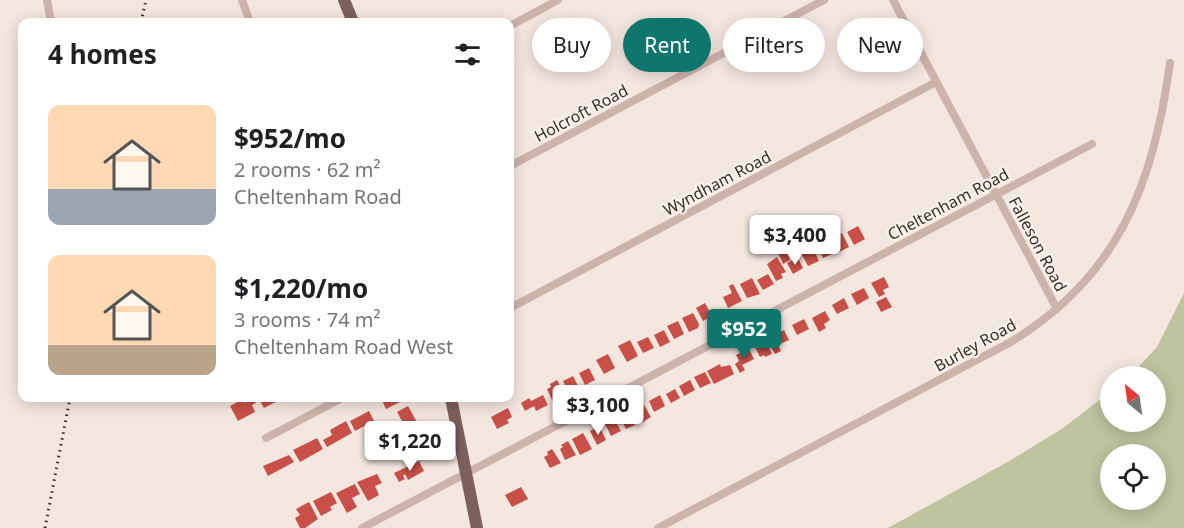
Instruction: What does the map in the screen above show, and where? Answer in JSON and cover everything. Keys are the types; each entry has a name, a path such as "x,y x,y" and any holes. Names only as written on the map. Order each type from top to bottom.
{"main road":[{"path":"344,0 351,18"},
{"path":"452,402 477,528"}],"street":[{"path":"47,0 50,18"},
{"path":"242,0 249,18"},
{"path":"514,23 542,4 558,0"},
{"name":"Holcroft Road","path":"514,164 824,0"},
{"name":"Falleson Road","path":"893,0 1057,309"},
{"name":"Burley Road","path":"658,528 1009,343 1057,309 1101,263 1138,199 1154,150 1170,63"},
{"name":"Wyndham Road","path":"514,306 936,82"},
{"name":"Cheltenham Road","path":"362,528 1092,144"},
{"path":"266,438 334,402"}],"green space":[{"path":"1184,293 1184,528 888,528 1011,460 1063,428 1100,400 1100,432 1166,432 1166,366 1139,366 1157,347"}],"building":[{"path":"858,226 865,239 854,245 847,232"},
{"path":"842,233 849,247 839,252 832,239"},
{"path":"827,240 834,253 823,258 817,245"},
{"path":"785,249 790,260 783,264 778,253"},
{"path":"806,249 807,252 813,249 819,261 808,266 802,255 802,251"},
{"path":"777,257 786,272 781,274 783,278 776,281 767,264"},
{"path":"798,258 803,268 793,274 787,263"},
{"path":"768,274 774,284 763,290 757,280"},
{"path":"884,277 889,287 883,290 885,294 879,297 871,283"},
{"path":"752,278 760,294 747,298 740,284"},
{"path":"733,284 742,301 728,308 723,297 732,293 729,286"},
{"path":"864,288 869,298 857,305 851,294"},
{"path":"886,297 892,307 881,312 876,302"},
{"path":"844,298 849,308 837,314 832,305"},
{"path":"705,303 712,316 703,321 696,308"},
{"path":"825,311 830,320 824,324 826,328 819,332 812,318"},
{"path":"693,313 699,324 698,328 689,332 682,318"},
{"path":"804,319 809,329 797,335 792,325"},
{"path":"678,321 684,334 674,339 667,326"},
{"path":"664,330 670,342 660,347 654,335"},
{"path":"784,330 789,340 778,345 781,351 775,354 770,345 775,343 772,337"},
{"path":"648,337 654,348 643,353 637,342"},
{"path":"630,340 638,356 627,362 618,346"},
{"path":"765,340 772,354 760,357 754,345"},
{"path":"749,349 754,359 742,365 745,370 740,373 735,364 739,361 736,355"},
{"path":"608,354 615,368 604,374 596,360"},
{"path":"720,364 721,367 730,365 734,374 714,384 707,371"},
{"path":"589,368 595,380 585,385 579,373"},
{"path":"705,372 711,383 700,388 694,377"},
{"path":"573,376 579,388 569,393 563,381"},
{"path":"557,380 565,396 553,402 547,389"},
{"path":"690,380 695,390 684,396 679,386"},
{"path":"675,389 680,398 671,403 666,394"},
{"path":"543,395 548,405 536,411 534,406 525,411 521,403 529,398 531,401"},
{"path":"660,395 665,406 654,412 649,401"},
{"path":"237,402 255,402 252,405 255,412 238,421 230,406"},
{"path":"260,402 275,402 264,408"},
{"path":"383,402 400,402 386,409"},
{"path":"644,405 651,417 641,423 634,410"},
{"path":"408,406 418,424 407,430 397,412"},
{"path":"508,408 512,417 507,420 509,423 497,429 491,417"},
{"path":"369,411 374,421 355,431 350,421"},
{"path":"629,413 635,425 626,429 620,417"},
{"path":"614,419 621,431 611,436 605,424"},
{"path":"346,421 352,433 327,447 323,440 332,435 330,430"},
{"path":"599,426 606,440 597,445 590,431"},
{"path":"414,432 421,446 415,449 418,453 409,458 402,439"},
{"path":"583,433 592,449 580,455 572,439"},
{"path":"317,438 323,449 300,462 293,450"},
{"path":"568,441 576,455 565,460 560,449 563,447 561,445"},
{"path":"552,449 561,463 550,468 544,457"},
{"path":"289,455 294,462 268,476 263,466"},
{"path":"419,461 424,471 408,480 405,474 403,476 405,479 399,482 394,473"},
{"path":"377,474 382,483 375,486 379,495 368,501 357,482"},
{"path":"355,484 360,494 352,498 357,507 347,513 336,493"},
{"path":"521,487 528,499 512,507 505,495"},
{"path":"331,492 337,503 330,507 332,510 321,516 313,501"},
{"path":"309,502 318,519 305,528 300,528 295,518 300,515 296,509"}],"railway":[{"path":"142,18 146,0"},
{"path":"45,528 69,402"}]}
